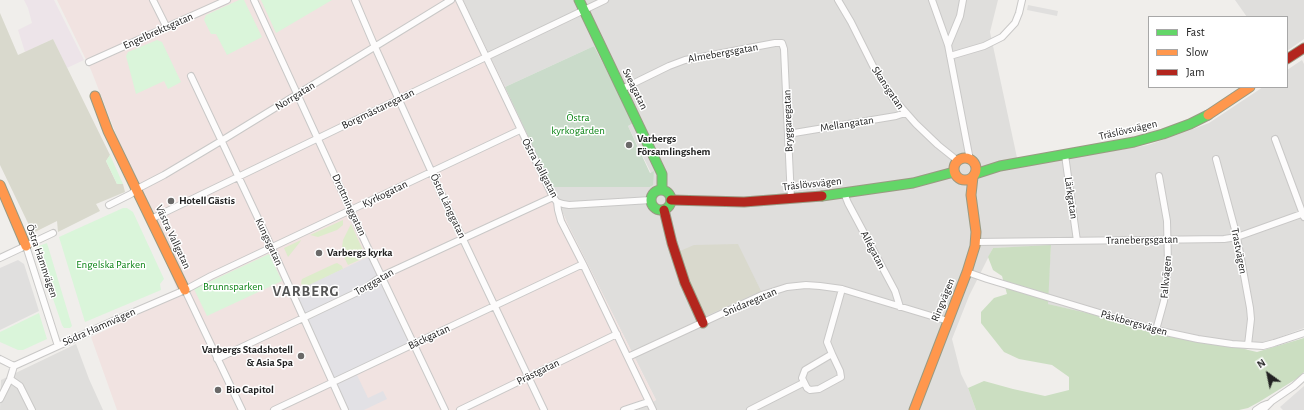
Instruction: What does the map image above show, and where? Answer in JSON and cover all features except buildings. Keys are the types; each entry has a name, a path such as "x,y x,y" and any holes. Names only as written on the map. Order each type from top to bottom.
{"street":[{"path":"153,0 167,28"},
{"name":"Engelbrektsgatan","path":"90,62 227,0"},
{"name":"Drottninggatan","path":"254,0 445,410"},
{"name":"Östra Långgatan","path":"355,0 463,239 544,410"},
{"name":"Norrgatan","path":"108,206 221,142 451,0"},
{"name":"Östra Vallgatan","path":"459,0 520,130 555,199 561,221 584,264 653,410"},
{"name":"Sveagatan","path":"579,0 659,166 662,174 662,190"},
{"name":"Borgmästaregatan","path":"152,219 605,0"},
{"name":"Skansgatan","path":"838,0 879,77 893,98 905,113 938,145 958,161"},
{"name":"Ringvägen","path":"914,410 967,272 975,242 976,224 970,196 973,169 948,46 932,0"},
{"path":"948,46 960,16 963,0"},
{"path":"950,56 984,46 1002,37 1015,23 1022,0"},
{"name":"Almebergsgatan","path":"622,89 669,66 685,60 780,42 782,43"},
{"name":"Bryggaregatan","path":"782,43 784,45 791,199"},
{"path":"1288,58 1303,50"},
{"name":"Kungsgatan","path":"191,76 272,248 345,410"},
{"name":"Träslövsvägen","path":"973,169 1065,155 1134,142 1164,134 1214,112 1249,88"},
{"name":"Västra Vallgatan","path":"95,96 108,131 152,219 242,410"},
{"name":"Mellangatan","path":"788,134 896,116 905,113"},
{"name":"Kyrkogatan","path":"185,290 211,276 520,130"},
{"path":"1276,139 1304,215"},
{"name":"Lärkgatan","path":"1065,155 1076,241"},
{"path":"963,159 973,169 968,180 961,180 957,178 954,172 954,166 958,161 963,159"},
{"name":"Trastvägen","path":"1216,159 1237,237 1251,314 1248,345"},
{"name":"Träslövsvägen","path":"671,200 721,202 791,199 913,183 954,172"},
{"name":"Falkvägen","path":"1156,330 1166,291 1168,264 1168,239 1165,208 1159,176"},
{"name":"Ringvägen","path":"961,180 970,196"},
{"name":"Östra Hamnvägen","path":"0,185 26,246 58,346"},
{"path":"662,190 669,194 671,200 669,207 664,210 656,209 652,205 651,200 651,196 662,190"},
{"name":"Allégatan","path":"844,193 848,204 895,291 900,307"},
{"path":"555,199 569,206 651,200"},
{"name":"Torggatan","path":"217,359 364,289 382,276 555,199"},
{"path":"664,210 678,262 703,323"},
{"name":"Tranebergsgatan","path":"975,242 1224,239 1237,237 1304,215"},
{"path":"0,258 52,233"},
{"name":"Bäckgatan","path":"274,410 584,264"},
{"name":"Påskbergsvägen","path":"967,272 1156,330 1204,340 1263,346 1304,333"},
{"name":"Snidaregatan","path":"628,357 762,295 787,287 806,285 842,289 948,321"},
{"path":"832,354 805,370 802,378 810,390 824,387 841,377 840,371 827,342 842,289"},
{"name":"Södra Hamnvägen","path":"14,366 113,320 185,290"},
{"name":"Prästgatan","path":"460,410 617,334"},
{"path":"0,359 14,366 10,379 0,399"},
{"path":"10,379 20,386 32,410"},
{"path":"1256,410 1288,391 1302,379"},
{"path":"750,410 804,383"},
{"path":"1263,410 1272,401"},
{"path":"624,410 648,402"}],"shaded area":[{"path":"24,0 54,0 84,60 67,68 53,39 25,52 18,30 32,23"},
{"path":"57,0 463,0 525,128 568,225 656,400 637,410 117,410 91,337 179,295 91,70"},
{"path":"463,0 998,0 990,32 1019,167 1148,145 1209,123 1262,88 1288,88 1288,69 1302,60 1304,64 1304,328 1245,350 1047,304 1051,246 993,248 969,296 952,339 961,374 976,410 637,410 656,400 568,225 552,187 650,187 654,172 651,173 628,126 633,124 594,46 505,87"},
{"path":"1235,0 1304,0 1304,39 1288,50 1288,16 1246,16"},
{"path":"1028,5 1058,11 1057,16 1027,10"},
{"path":"0,13 18,55 53,39 110,155 106,161 117,184 123,184 125,192 96,204 100,211 58,232 57,221 35,232 32,231 0,165"},
{"path":"632,124 646,154 643,156 629,126"},
{"path":"738,244 761,291 706,316 701,313 686,278 680,251 694,245"},
{"path":"372,255 413,344 339,379 341,382 357,375 368,398 383,391 387,399 364,410 345,410 292,293"},
{"path":"18,260 24,264 39,311 0,330 0,268"},
{"path":"76,344 89,379 103,410 0,410 1,380"},
{"path":"1304,386 1304,410 1283,410 1280,407"}],"green space":[{"path":"239,0 244,0 262,37 227,55 216,34 211,34 204,20 206,15"},
{"path":"261,0 332,0 276,33"},
{"path":"157,40 162,42 181,82 168,89 164,81 136,94 126,56 128,52"},
{"name":"Östra kyrkogården","path":"594,46 634,123 628,126 650,173 654,171 653,185 650,187 552,187 505,87"},
{"path":"110,155 123,184 117,184 106,161"},
{"name":"Engelska Parken","path":"123,208 127,208 133,212 164,279 160,284 161,290 85,322 59,237"},
{"path":"343,220 343,225 337,230 318,237 310,235"},
{"path":"351,224 366,257 348,265 343,255 342,248 343,240"},
{"path":"301,240 300,242 288,257 284,248"},
{"path":"47,243 72,326 70,328 64,328 62,325 37,252 37,248 39,246"},
{"path":"1051,245 1048,304 1257,352 1304,338 1304,372 1301,376 1259,402 1248,408 1239,410 976,410 968,388 984,381 1045,396 1069,390 1069,377 1052,365 1019,359 1004,352 981,323 981,312 994,298 1007,294 1002,276 993,270 988,257 993,248"},
{"name":"Brunnsparken","path":"269,254 282,281 207,316 194,289"},
{"path":"337,263 342,266 343,269 304,288 301,283 302,279"},
{"path":"39,313 47,339 23,350 18,350 0,342 0,332"}],"traffic: fast":[{"path":"579,0 662,174 662,190"},
{"path":"975,174 1000,166 1134,142 1163,134 1190,124 1208,115"},
{"path":"822,196 913,183 954,172"},
{"path":"661,190 668,193 671,200 668,207 661,210 654,207 651,200 654,193 661,190"}],"traffic: slow":[{"path":"1208,115 1248,88"},
{"path":"95,96 108,131 185,290"},
{"path":"965,158 973,161 976,169 973,177 965,180 957,177 954,169 957,161 965,158"},
{"path":"914,410 967,272 975,246 976,232 971,195 973,177"},
{"path":"0,185 26,246"}],"traffic: jam":[{"path":"1288,58 1304,48"},
{"path":"671,200 744,202 822,196"},
{"path":"664,210 672,243 685,283 703,323"}],"place":[{"name":"Varbergs Församlingshem","path":"629,145"},
{"name":"Hotell Gästis","path":"171,201"},
{"name":"Varbergs kyrka","path":"319,253"},
{"name":"Varbergs Stadshotell & Asia Spa","path":"301,356"},
{"name":"Bio Capitol","path":"218,390"}],"district":[{"name":"VARBERG","path":"306,291"}]}
